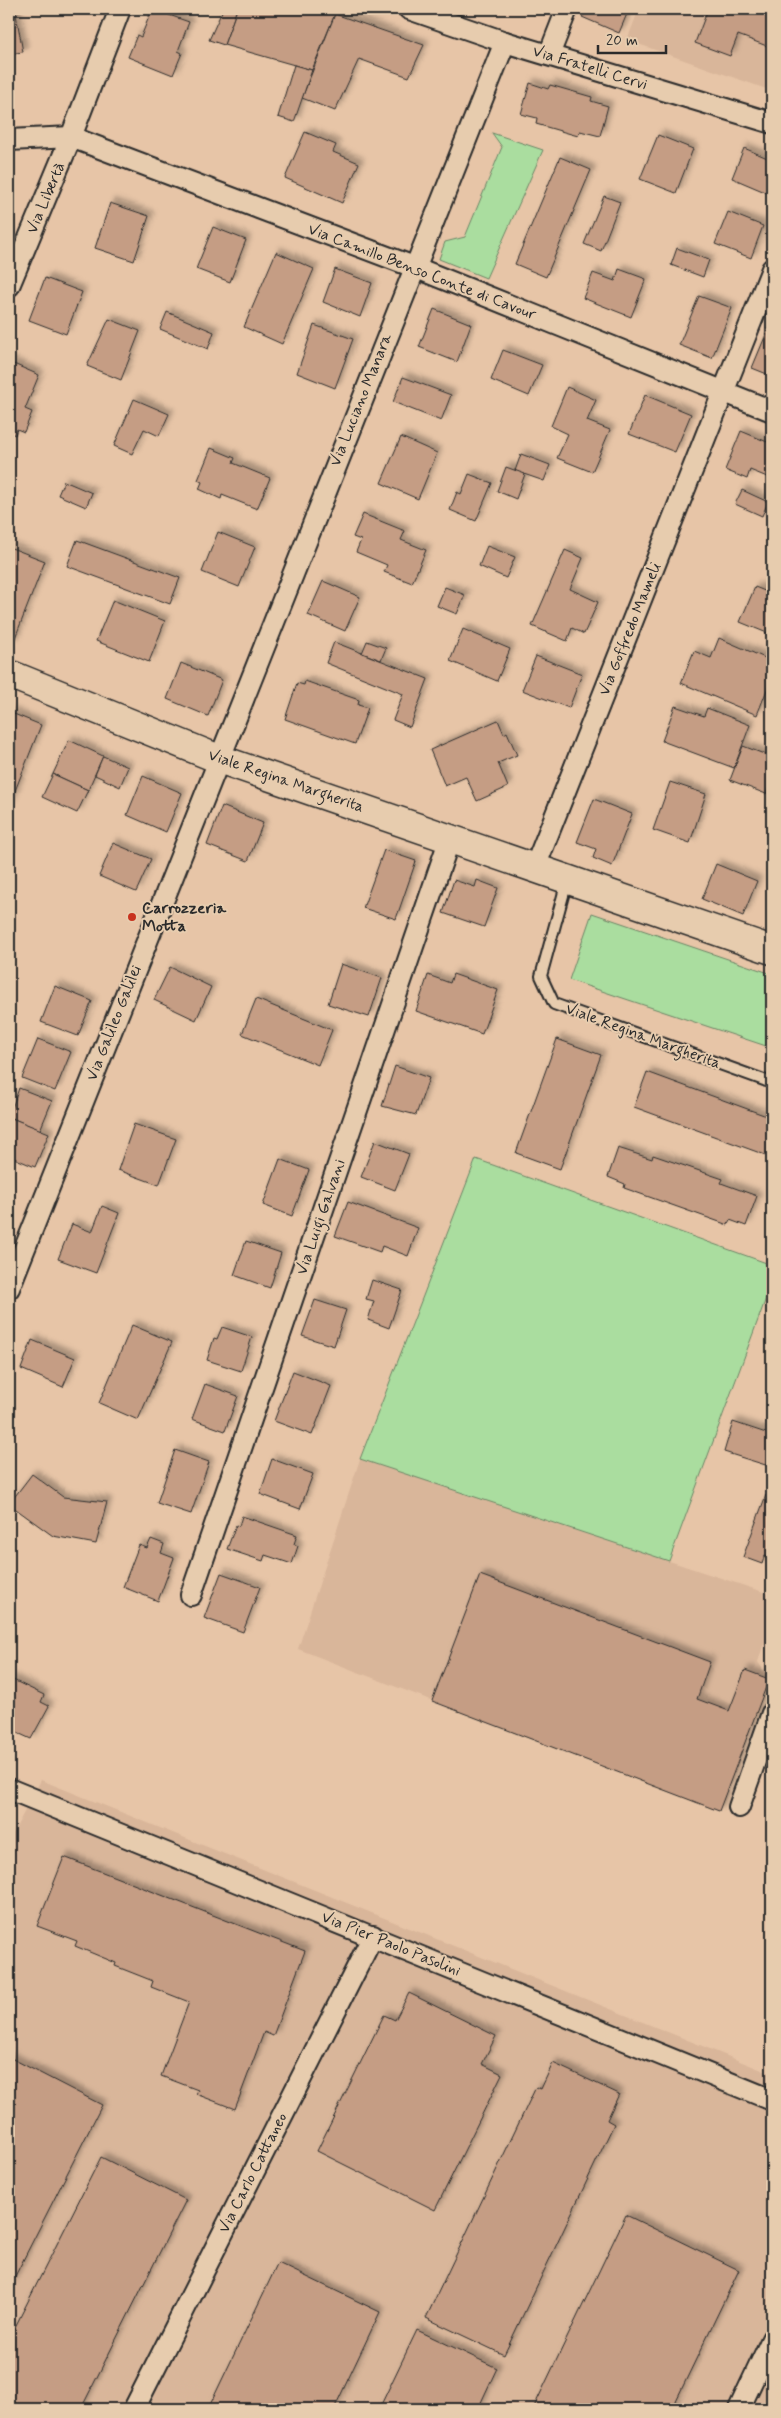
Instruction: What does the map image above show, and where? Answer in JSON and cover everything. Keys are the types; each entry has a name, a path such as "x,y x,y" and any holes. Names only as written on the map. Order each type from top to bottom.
{"street":[{"name":"Via Libertà","path":"9,286 71,137 120,9"},
{"name":"Via Fratelli Cervi","path":"409,9 505,42 772,123"},
{"path":"549,55 567,9"},
{"name":"Via Luciano Manara","path":"219,759 505,42"},
{"path":"9,140 71,137"},
{"name":"Via Camillo Benso Conte di Cavour","path":"71,137 414,267 772,410"},
{"name":"Via Goffredo Mameli","path":"535,867 725,392 772,268"},
{"name":"Viale Regina Margherita","path":"9,674 219,759 772,950"},
{"name":"Via Galileo Galilei","path":"9,1288 219,759"},
{"name":"Via Luigi Galvani","path":"191,1595 450,838"},
{"path":"739,1807 772,1713"},
{"name":"Via Pier Paolo Pasolini","path":"9,1789 772,2100"},
{"name":"Via Carlo Cattaneo","path":"134,2409 372,1936"},
{"path":"739,2409 772,2339"}],"lane":[{"name":"Viale Regina Margherita","path":"567,878 541,976 554,1004 772,1083"}],"shaded area":[{"path":"639,9 772,9 772,91 627,40"},
{"path":"360,1459 772,1595 772,1639 763,1646 758,1662 769,1679 719,1811 298,1649"},
{"path":"41,1780 772,2074 772,2409 9,2409 9,1841"}],"green space":[{"path":"492,133 543,150 486,278 439,259 445,242 465,237 502,147"},
{"path":"592,913 772,974 772,1048 569,980"},
{"path":"476,1159 772,1265 772,1282 669,1561 360,1459"}],"building":[{"path":"9,9 15,9 23,52 9,54"},
{"path":"152,9 189,22 178,51 182,53 173,75 128,57 137,35 141,37"},
{"path":"223,9 237,9 224,45 209,40"},
{"path":"237,9 318,9 335,14 312,70 224,45"},
{"path":"586,9 629,9 619,33 582,17"},
{"path":"708,9 772,9 772,48 738,35 730,56 695,43"},
{"path":"335,14 424,45 409,77 359,59 335,111 302,98"},
{"path":"294,65 312,70 294,122 278,117"},
{"path":"530,83 548,89 550,85 592,97 591,101 608,106 600,136 580,131 578,136 536,124 537,118 521,114"},
{"path":"305,132 336,145 333,152 359,163 342,203 285,178"},
{"path":"658,135 693,149 676,193 640,179"},
{"path":"744,148 772,160 772,195 732,178"},
{"path":"560,157 591,170 546,277 515,264"},
{"path":"604,196 620,202 601,251 584,244"},
{"path":"110,203 149,216 134,261 95,248"},
{"path":"728,212 763,226 751,258 715,244"},
{"path":"213,227 246,240 230,282 196,269"},
{"path":"677,248 709,260 703,277 671,265"},
{"path":"276,252 314,269 282,344 244,327"},
{"path":"335,269 372,283 360,317 323,302"},
{"path":"619,269 646,279 631,317 583,298 593,273 615,281"},
{"path":"45,278 82,292 66,334 29,320"},
{"path":"699,296 732,308 712,358 679,345"},
{"path":"434,309 471,324 457,362 419,347"},
{"path":"167,312 214,332 208,349 160,329"},
{"path":"109,319 140,331 121,380 87,366"},
{"path":"772,320 772,376 752,368"},
{"path":"314,325 353,339 335,388 297,373"},
{"path":"503,350 542,365 529,396 491,380"},
{"path":"9,362 39,375 25,409 32,412 24,432 17,429 15,435 9,432"},
{"path":"403,377 451,395 441,421 393,402"},
{"path":"567,387 596,400 587,421 610,430 592,472 557,458 568,434 551,426"},
{"path":"645,395 691,414 675,452 629,434"},
{"path":"134,399 169,414 159,436 144,429 132,454 114,446"},
{"path":"741,431 772,444 772,479 750,470 747,479 725,470"},
{"path":"401,437 437,453 418,499 381,483"},
{"path":"211,448 235,458 233,463 270,478 257,509 222,495 221,499 199,489 202,482 198,480"},
{"path":"521,454 550,465 544,481 515,471"},
{"path":"506,467 525,474 516,499 497,491"},
{"path":"469,474 492,483 476,521 450,510 457,492 461,494"},
{"path":"64,481 92,493 86,507 58,495"},
{"path":"742,490 768,502 762,516 735,504"},
{"path":"363,514 405,531 401,540 426,550 412,583 384,572 387,565 356,552 361,540 353,537"},
{"path":"218,532 255,547 239,587 202,572"},
{"path":"77,540 180,578 170,604 67,566"},
{"path":"487,546 515,557 506,578 479,566"},
{"path":"9,547 45,561 13,643 9,641"},
{"path":"565,550 583,558 570,589 598,602 584,634 572,628 567,641 532,626"},
{"path":"323,581 360,597 345,631 308,615"},
{"path":"445,587 465,595 457,614 437,606"},
{"path":"755,587 772,594 772,635 740,622"},
{"path":"113,600 165,621 149,662 96,641"},
{"path":"463,629 510,649 497,681 450,661"},
{"path":"719,638 772,661 772,677 757,715 681,683 694,651 711,658"},
{"path":"367,641 386,648 381,660 362,653"},
{"path":"334,642 428,679 410,727 393,720 403,694 326,663"},
{"path":"536,656 582,674 569,708 522,690"},
{"path":"181,663 222,680 208,716 167,699"},
{"path":"305,681 359,700 358,705 368,708 355,744 285,719 297,683 304,685"},
{"path":"675,706 704,716 707,708 750,725 734,768 662,741"},
{"path":"9,712 41,725 9,806"},
{"path":"498,720 504,734 507,732 517,755 498,763 508,787 477,801 466,777 445,786 430,750"},
{"path":"69,740 103,756 88,790 53,774"},
{"path":"743,746 772,757 772,778 766,794 730,780"},
{"path":"103,756 128,767 120,787 95,775"},
{"path":"53,774 88,790 77,813 42,797"},
{"path":"143,776 182,793 166,832 127,815"},
{"path":"670,782 706,794 690,843 653,830"},
{"path":"594,799 632,814 612,866 593,858 596,849 577,842"},
{"path":"222,806 263,823 248,861 207,845"},
{"path":"113,843 151,859 136,892 99,876"},
{"path":"384,850 416,861 396,919 363,908"},
{"path":"716,864 757,881 743,916 702,899"},
{"path":"454,880 475,887 477,880 498,888 484,927 443,913"},
{"path":"341,964 382,978 369,1017 328,1004"},
{"path":"170,967 211,987 196,1020 154,1000"},
{"path":"453,974 498,990 482,1034 416,1011 428,975 450,983"},
{"path":"55,986 92,1001 78,1036 41,1022"},
{"path":"256,999 332,1030 318,1065 242,1034"},
{"path":"38,1039 71,1052 55,1091 22,1078"},
{"path":"557,1039 601,1055 560,1169 516,1153"},
{"path":"395,1066 429,1078 416,1115 382,1106"},
{"path":"647,1072 772,1118 771,1157 634,1107"},
{"path":"19,1088 52,1101 40,1130 9,1117"},
{"path":"9,1117 49,1133 35,1167 9,1156"},
{"path":"134,1124 176,1139 159,1185 118,1170"},
{"path":"375,1141 409,1154 395,1190 361,1177"},
{"path":"618,1148 652,1159 653,1155 723,1179 721,1183 757,1196 746,1226 730,1220 728,1225 624,1188 625,1184 608,1177"},
{"path":"280,1159 309,1170 292,1216 263,1205"},
{"path":"348,1202 418,1228 408,1256 382,1246 380,1252 335,1236"},
{"path":"102,1206 119,1213 96,1273 58,1259 72,1224 92,1232"},
{"path":"246,1241 281,1253 270,1288 234,1275"},
{"path":"372,1280 402,1290 389,1328 368,1320 374,1301 366,1299"},
{"path":"315,1300 346,1310 334,1346 302,1336"},
{"path":"132,1325 172,1342 138,1420 99,1403"},
{"path":"222,1327 252,1337 241,1371 207,1360 214,1338 217,1339"},
{"path":"32,1340 75,1358 63,1387 21,1369"},
{"path":"293,1371 331,1386 312,1435 274,1421"},
{"path":"205,1384 238,1396 225,1431 192,1419"},
{"path":"733,1422 772,1435 772,1467 724,1452"},
{"path":"175,1450 209,1462 191,1514 157,1503"},
{"path":"272,1459 313,1474 300,1509 260,1494"},
{"path":"32,1474 63,1497 107,1502 96,1544 53,1536 9,1504"},
{"path":"766,1495 772,1497 772,1557 765,1555 762,1564 743,1557"},
{"path":"242,1516 297,1535 294,1544 298,1546 292,1564 265,1555 263,1561 227,1549 236,1525 239,1526"},
{"path":"151,1539 164,1544 161,1553 174,1558 158,1601 123,1587 139,1545 147,1548"},
{"path":"221,1573 260,1587 243,1632 204,1618"},
{"path":"480,1575 710,1662 697,1699 729,1711 745,1670 769,1679 719,1811 432,1701"},
{"path":"9,1678 44,1695 41,1702 49,1706 31,1739 9,1729"},
{"path":"64,1857 305,1951 273,2036 264,2032 235,2109 196,2094 198,2090 161,2076 189,2002 151,1987 153,1981 115,1966 116,1963 75,1946 77,1941 37,1926"},
{"path":"409,1993 496,2036 482,2064 502,2074 435,2210 317,2151 384,2015 395,2020"},
{"path":"9,2057 102,2105 9,2288"},
{"path":"553,2063 619,2094 607,2120 614,2124 504,2355 426,2318 536,2087 541,2089"},
{"path":"101,2157 186,2200 81,2409 9,2409 9,2339"},
{"path":"626,2215 739,2270 672,2409 533,2409"},
{"path":"278,2263 380,2312 334,2409 208,2409"},
{"path":"417,2330 497,2368 478,2409 379,2409"}],"place":[{"name":"Carrozzeria Motta","path":"132,917"}]}
